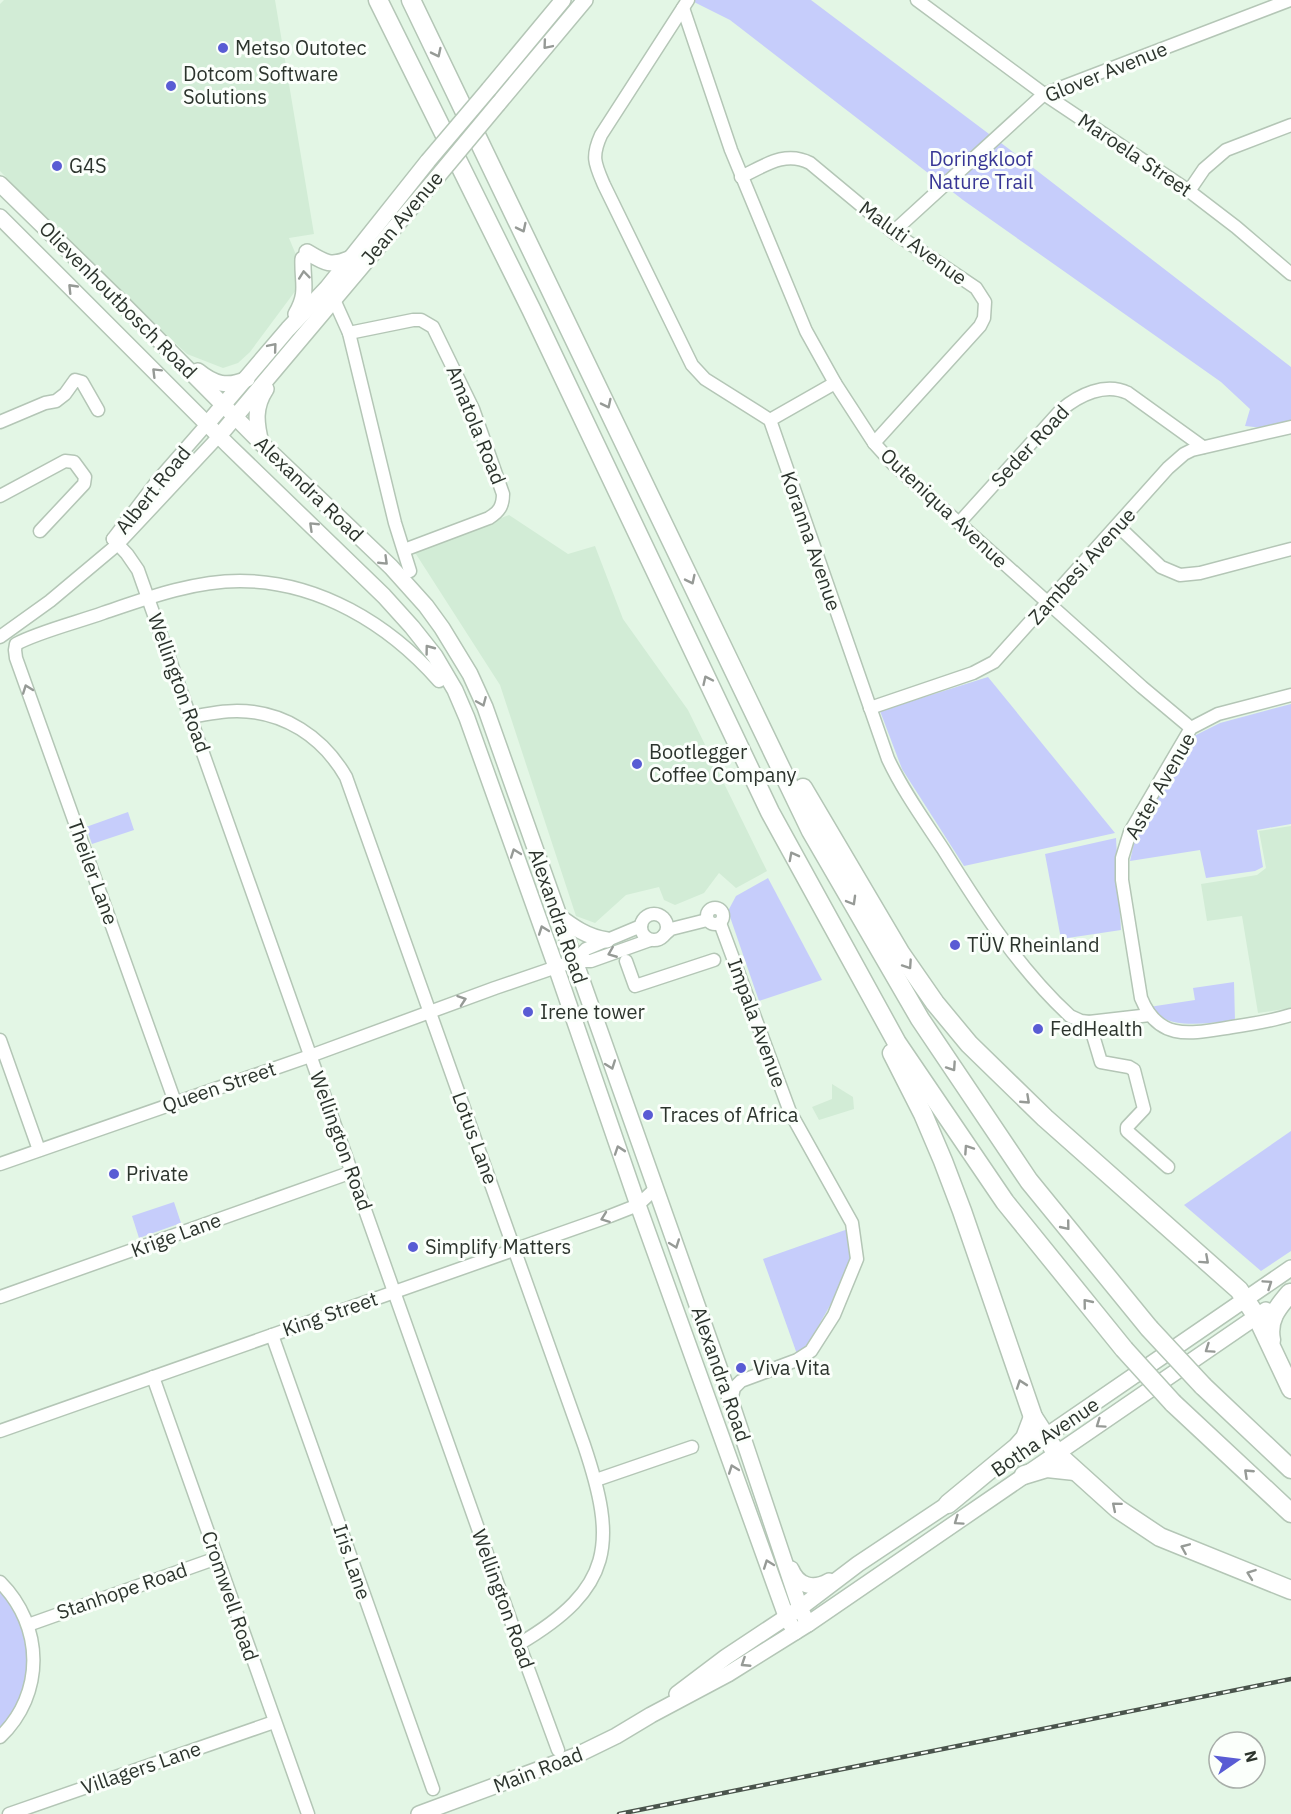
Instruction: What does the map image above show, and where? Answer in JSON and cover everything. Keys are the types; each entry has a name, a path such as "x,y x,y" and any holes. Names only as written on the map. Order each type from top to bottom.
{"highway":[{"path":"378,0 531,309 770,812 808,885 897,1043 998,1193 1124,1349 1173,1403 1291,1513"},
{"path":"411,0 812,831 920,1019 1029,1181 1149,1328 1203,1386 1291,1469"},
{"path":"739,680 886,931 925,989 959,1033 1045,1119 1246,1299 1291,1389"},
{"path":"808,885 825,930 902,1073 935,1141 962,1211 1033,1417 1045,1437 1057,1454 1075,1472 1118,1509 1160,1537 1291,1590"},
{"path":"1274,1351 1270,1323 1275,1312 1291,1293"},
{"path":"948,1504 1017,1447 1025,1438 1033,1417"},
{"path":"1024,1475 1047,1468 1075,1472"}],"main road":[{"name":"Jean Avenue","path":"219,436 288,354 331,293 351,258 563,0"},
{"name":"Jean Avenue","path":"207,424 288,330 331,293 438,176 585,0"},
{"name":"Olievenhoutbosch Road","path":"0,184 235,417"},
{"name":"Olievenhoutbosch Road","path":"0,217 219,436"},
{"path":"288,330 304,296 305,256 329,264 351,258"},
{"path":"141,322 213,381 227,385 247,379"},
{"path":"261,443 256,414 258,404 288,354"},
{"name":"Alexandra Road","path":"235,417 391,567 426,606 470,674 485,707 731,1401 774,1530 793,1612"},
{"name":"Alexandra Road","path":"219,436 384,596 412,627 446,673 467,718 638,1205 751,1517 802,1628"},
{"path":"557,915 594,938 607,940"},
{"name":"Botha Avenue","path":"793,1612 858,1564 1291,1268"},
{"name":"Botha Avenue","path":"802,1628 1291,1293"},
{"path":"751,1517 759,1509 753,1484 754,1472"},
{"path":"774,1530 795,1578 807,1586 821,1586 858,1564"},
{"name":"Main Road","path":"651,1715 726,1657 793,1612"},
{"name":"Main Road","path":"419,1814 575,1756 711,1684 802,1628"}],"street":[{"name":"Maroela Street","path":"917,0 1044,94 1189,191 1291,274"},
{"name":"Glover Avenue","path":"893,232 1044,94 1290,0"},
{"name":"Outeniqua Avenue","path":"686,4 719,119 793,302 806,331 835,383 874,443 893,464 1191,728"},
{"path":"686,4 601,135 594,153 594,160 692,365 705,379 770,420 835,383"},
{"path":"1189,191 1204,169 1226,150 1291,125"},
{"name":"Maluti Avenue","path":"741,177 783,158 793,157 810,163 893,232 976,288 985,302 980,326 874,443"},
{"name":"Alexandra Road","path":"331,293 349,333 395,523 410,571"},
{"name":"Amatola Road","path":"349,333 413,320 421,320 433,327 473,410 503,494 501,508 497,514 404,550"},
{"path":"0,422 45,403 56,401 65,394 75,380 79,380 98,410"},
{"name":"Seder Road","path":"959,523 1061,410 1074,400 1089,393 1107,389 1122,390 1203,447"},
{"name":"Koranna Avenue","path":"770,420 870,708 896,774 988,920 1008,947 1066,1012 1076,1019 1089,1022"},
{"name":"Albert Road","path":"115,542 158,480 207,424"},
{"name":"Zambesi Avenue","path":"870,708 984,668 994,662 1168,468 1184,454 1203,447 1291,427"},
{"name":"Albert Road","path":"0,637 59,594 100,557 219,436"},
{"path":"0,496 65,461 74,462 85,477 84,484 40,531"},
{"path":"1118,526 1161,567 1180,575 1200,573 1291,549"},
{"name":"Wellington Road","path":"115,542 135,566 147,597 558,1750"},
{"path":"147,597 204,585 240,581 276,584 306,591 344,606 381,627 404,645 439,681"},
{"name":"Theiler Lane","path":"147,597 19,642 15,647 16,658 175,1102"},
{"name":"Aster Avenue","path":"1150,1015 1141,998 1138,986 1123,889 1122,858 1130,832 1191,728 1206,718 1291,694"},
{"name":"Lotus Lane","path":"191,717 236,711 270,715 303,730 333,756 346,777 515,1250 596,1480 603,1512 604,1536 603,1550 595,1571 582,1593 559,1618 519,1644"},
{"name":"Impala Avenue","path":"707,916 713,908 720,910 723,915 720,923 790,1112 852,1223 856,1241 855,1267 834,1315 815,1346 808,1354 797,1360 747,1377"},
{"path":"650,940 642,933 641,926 649,916 662,918 707,916"},
{"path":"574,961 591,962 650,940 657,940 671,929 707,916"},
{"path":"662,918 667,928 664,935"},
{"path":"574,961 586,949 641,926"},
{"path":"626,961 635,986 714,960"},
{"name":"Queen Street","path":"0,1164 574,961"},
{"path":"1168,1167 1127,1131 1127,1127 1144,1110 1136,1072 1129,1067 1101,1062 1089,1022 1150,1015 1163,1027 1186,1033 1291,1015"},
{"path":"1276,1019 1291,1021"},
{"path":"0,1040 39,1150"},
{"name":"Krige Lane","path":"0,1297 352,1172"},
{"name":"King Street","path":"0,1431 638,1205 655,1189"},
{"name":"Iris Lane","path":"272,1335 433,1789"},
{"path":"716,1358 733,1375 747,1377"},
{"name":"Cromwell Road","path":"153,1377 308,1814"},
{"path":"731,1401 734,1388 747,1377"},
{"path":"596,1480 692,1447"},
{"name":"Stanhope Road","path":"28,1625 217,1558"},
{"path":"0,1582 16,1601 28,1625 34,1653 32,1680 23,1707 10,1727 0,1737"},
{"name":"Villagers Lane","path":"9,1814 274,1722"}],"shaded area":[{"path":"4,0 275,0 314,234 289,238 299,262 299,286 250,352 238,363 223,368 187,354 89,262 0,171 0,4"},
{"path":"509,515 568,554 595,546 623,619 688,710 767,871 736,888 719,873 704,893 675,905 664,900 659,887 626,895 595,923 576,916 500,685 414,551"},
{"path":"1291,826 1291,1008 1258,1013 1242,916 1207,921 1201,884 1257,875 1266,868 1259,831"},
{"path":"832,1084 853,1097 854,1109 819,1120 812,1107 832,1099"}],"green space":[{"name":"Doringkloof Nature Trail","path":"690,0 811,0 1009,149 1291,367 1291,431 1245,426 1250,409 1221,382 963,200 730,20"},
{"path":"988,677 1115,833 964,866 902,769 880,711"},
{"path":"1291,704 1291,824 1257,830 1263,867 1255,871 1206,878 1200,850 1130,861 1136,834 1194,736 1220,723"},
{"path":"128,812 134,830 92,844 86,827"},
{"path":"1116,838 1121,930 1061,939 1045,854"},
{"path":"768,878 822,980 759,1001 728,911 736,896"},
{"path":"1234,982 1235,1021 1201,1024 1178,1023 1157,1015 1149,1007 1195,1000 1193,988"},
{"path":"1291,1131 1291,1251 1261,1271 1184,1205"},
{"path":"174,1202 181,1223 139,1238 132,1216"},
{"path":"848,1229 853,1259 849,1272 807,1346 797,1354 763,1259"},
{"path":"0,1586 25,1626 30,1652 28,1680 22,1702 0,1733"}],"railway":[{"path":"619,1814 1291,1679"}],"place":[{"name":"Metso Outotec","path":"223,48"},
{"name":"Dotcom Software Solutions","path":"171,86"},
{"name":"G4S","path":"57,166"},
{"name":"Bootlegger Coffee Company","path":"637,764"},
{"name":"TÜV Rheinland","path":"955,945"},
{"name":"Irene tower","path":"528,1012"},
{"name":"FedHealth","path":"1038,1029"},
{"name":"Traces of Africa","path":"648,1115"},
{"name":"Private","path":"114,1174"},
{"name":"Simplify Matters","path":"413,1247"},
{"name":"Viva Vita","path":"741,1368"}]}
